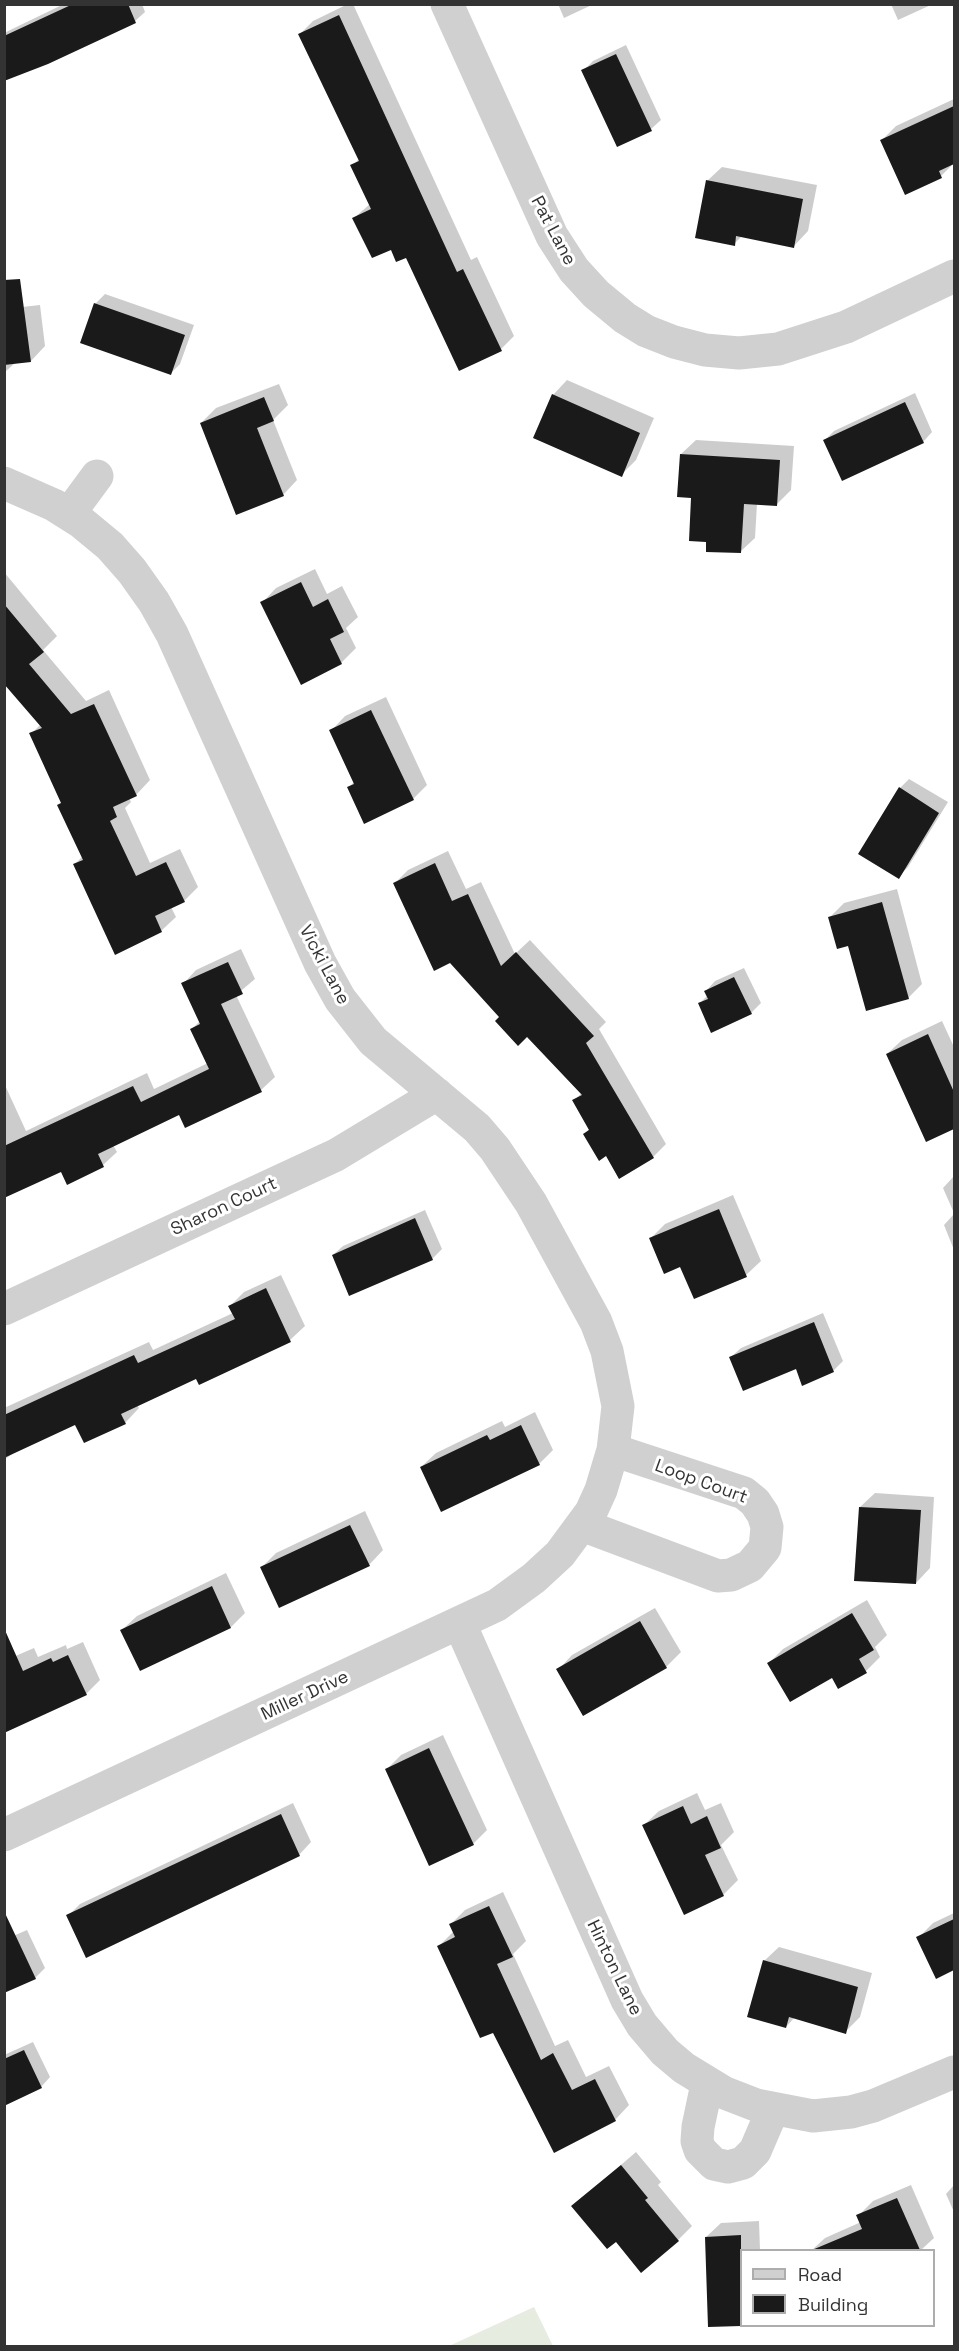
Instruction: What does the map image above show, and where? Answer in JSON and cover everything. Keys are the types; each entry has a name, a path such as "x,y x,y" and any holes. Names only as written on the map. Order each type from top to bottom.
{"street":[{"name":"Pat Lane","path":"447,4 552,236 574,270 597,294 625,318 646,331 674,342 705,350 739,353 778,349 846,327 954,276"},
{"path":"69,514 97,476"},
{"name":"Vicki Lane","path":"4,483 69,514 110,546 132,571 172,634 320,963 340,999 373,1041 477,1128 495,1149 531,1203 582,1294 607,1351 618,1406 613,1450 601,1490 582,1525"},
{"name":"Sharon Court","path":"4,1309 336,1155 437,1094"},
{"name":"Loop Court","path":"582,1525 718,1576 731,1575 750,1566 765,1548 766,1527 763,1514 755,1502 744,1493 613,1450"},
{"name":"Miller Drive","path":"4,1835 497,1605 534,1578 560,1554 582,1525"},
{"name":"Hinton Lane","path":"460,1624 627,2000 642,2025 665,2052 707,2084 725,2093 756,2105 813,2116 851,2112 873,2106 912,2092 954,2072"},
{"path":"707,2084 697,2140 699,2150 714,2164 728,2167 743,2163 755,2151 773,2109"}],"shaded area":[{"path":"534,2307 553,2346 449,2346"}],"building":[{"path":"73,4 128,4 136,23 48,64 4,81 4,36"},
{"path":"339,15 457,272 463,269 502,351 459,371 406,258 396,262 391,250 372,258 352,218 371,209 350,165 359,161 298,34"},
{"path":"616,54 652,131 617,147 581,70"},
{"path":"954,106 954,164 939,171 942,178 905,195 880,140"},
{"path":"706,180 803,199 794,248 736,236 735,246 695,238"},
{"path":"20,279 31,362 4,365 4,280"},
{"path":"94,303 185,335 171,375 80,343"},
{"path":"552,394 640,433 622,477 533,438"},
{"path":"264,397 274,421 257,428 284,496 236,515 200,423"},
{"path":"905,402 924,443 842,481 823,440"},
{"path":"680,454 780,460 777,506 744,504 741,553 706,552 706,542 689,541 691,498 677,497"},
{"path":"301,582 313,607 328,599 344,632 330,639 342,664 301,685 260,602"},
{"path":"4,604 44,652 29,664 71,714 94,704 137,796 113,807 117,817 110,821 136,876 166,862 185,902 155,916 162,932 115,955 73,864 83,860 57,805 61,803 29,733 42,728 4,684"},
{"path":"371,710 414,800 364,824 347,787 354,784 329,730"},
{"path":"899,787 939,813 899,879 858,854"},
{"path":"435,863 452,901 468,894 501,966 516,952 594,1036 586,1043 654,1158 619,1179 606,1156 599,1161 583,1134 589,1130 572,1100 582,1095 527,1037 518,1046 495,1021 499,1017 450,963 434,971 393,883"},
{"path":"882,902 909,999 866,1011 848,946 837,949 828,917"},
{"path":"228,962 243,994 221,1004 262,1092 185,1128 179,1115 98,1154 104,1167 67,1185 61,1172 4,1198 4,1146 133,1086 141,1102 209,1069 190,1029 200,1024 181,983"},
{"path":"734,977 752,1014 711,1033 698,1003 708,999 704,991"},
{"path":"928,1034 954,1092 954,1129 926,1142 886,1054"},
{"path":"719,1209 747,1277 694,1299 680,1267 664,1274 649,1238"},
{"path":"415,1218 433,1260 349,1296 332,1255"},
{"path":"266,1288 291,1342 199,1385 196,1379 121,1414 126,1424 84,1443 75,1425 4,1458 4,1415 134,1355 138,1363 235,1319 228,1306"},
{"path":"814,1322 834,1372 802,1386 796,1369 743,1391 729,1357"},
{"path":"521,1425 540,1465 441,1512 420,1467 487,1435 490,1440"},
{"path":"859,1507 921,1510 916,1584 854,1581"},
{"path":"350,1525 370,1566 279,1608 260,1567"},
{"path":"212,1586 231,1628 140,1671 120,1630"},
{"path":"852,1613 874,1650 859,1659 867,1673 838,1689 832,1678 790,1702 767,1663"},
{"path":"640,1621 667,1668 583,1716 556,1669"},
{"path":"4,1628 23,1671 51,1658 53,1662 68,1655 87,1695 4,1733"},
{"path":"429,1748 474,1845 429,1866 385,1769"},
{"path":"683,1806 691,1824 707,1816 721,1848 705,1855 724,1896 684,1915 642,1825"},
{"path":"281,1814 300,1856 86,1958 66,1915"},
{"path":"489,1906 513,1957 497,1964 541,2060 553,2053 572,2090 595,2079 616,2121 554,2153 493,2033 480,2038 437,1946 455,1937 449,1924"},
{"path":"4,1911 36,1979 4,1993"},
{"path":"954,1919 954,1970 936,1979 916,1937"},
{"path":"763,1960 858,1987 846,2034 789,2017 786,2028 747,2017"},
{"path":"24,2050 42,2088 4,2106 4,2059"},
{"path":"621,2165 648,2198 645,2200 679,2241 641,2273 616,2242 607,2249 571,2206"},
{"path":"897,2198 920,2249 814,2249 862,2229 856,2215"},
{"path":"741,2235 740,2326 708,2327 705,2237"}]}
